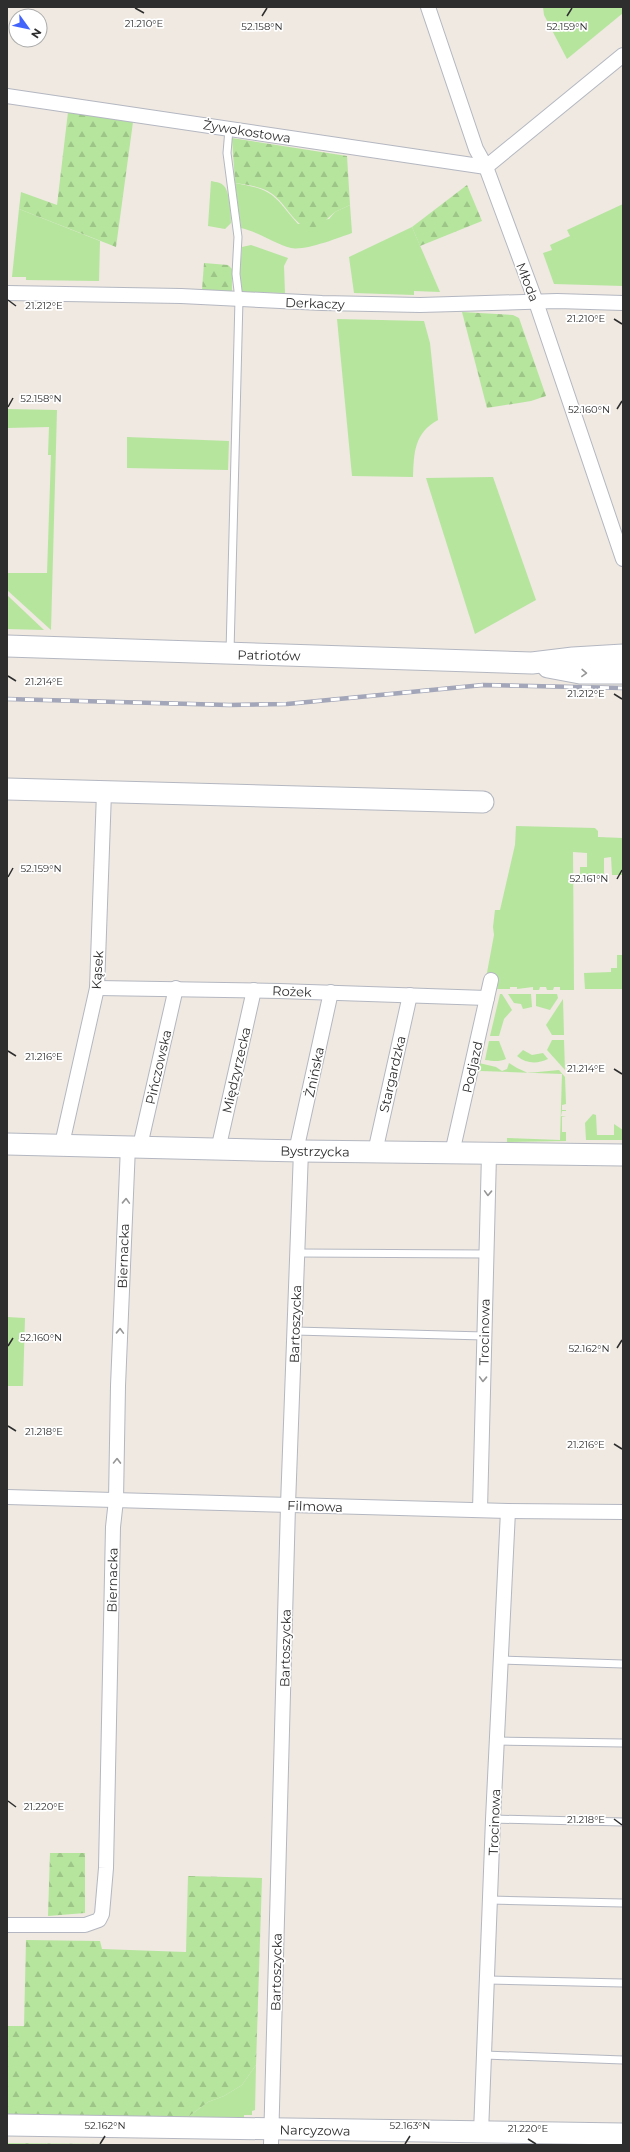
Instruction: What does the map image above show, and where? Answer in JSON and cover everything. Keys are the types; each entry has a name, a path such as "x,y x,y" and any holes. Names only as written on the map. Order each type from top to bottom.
{"street":[{"name":"Młoda","path":"428,7 476,149 486,167 536,302 623,559"},
{"path":"486,167 623,55"},
{"name":"Żywokostowa","path":"7,96 486,167"},
{"name":"Derkaczy","path":"7,293 420,305 536,302 623,303"},
{"name":"Patriotów","path":"7,646 532,663 573,658 623,655"},
{"name":"Patriotów","path":"532,663 573,672 623,674"},
{"path":"7,789 483,802"},
{"name":"Kąsek","path":"62,1144 97,988 104,792"},
{"name":"Podjazd","path":"452,1153 492,980"},
{"name":"Rożek","path":"97,988 176,988 487,998"},
{"name":"Pińczowska","path":"134,1146 176,988"},
{"name":"Międzyrzecka","path":"218,1150 254,990"},
{"name":"Żnińska","path":"299,1151 331,992"},
{"name":"Stargardzka","path":"375,1152 410,995"},
{"name":"Bystrzycka","path":"7,1144 134,1146 218,1150 623,1155"},
{"name":"Biernacka","path":"7,1925 85,1925 99,1920 102,1914 106,1868 112,1527 116,1500 118,1386 134,1146"},
{"name":"Bartoszycka","path":"271,2137 299,1151"},
{"name":"Trocinowa","path":"480,1510 489,1154"},
{"name":"Filmowa","path":"7,1497 508,1511 623,1512"},
{"name":"Trocinowa","path":"481,2133 493,1819 502,1660 508,1511"},
{"name":"Narcyzowa","path":"7,2126 271,2137 481,2133 623,2134"}],"lane":[{"path":"228,129 227,153 238,237 236,274 239,299 230,654"},
{"path":"297,1253 486,1254"},
{"path":"295,1331 484,1336"},
{"path":"502,1660 623,1664"},
{"path":"497,1741 623,1743"},
{"path":"493,1819 623,1822"},
{"path":"491,1900 623,1903"},
{"path":"488,1980 623,1983"},
{"path":"485,2055 623,2060"}],"green space":[{"path":"543,7 623,7 623,13 567,59 544,15"},
{"path":"68,112 133,122 116,247 19,209 21,192 57,205"},
{"path":"232,138 347,156 350,205 335,212 319,226 307,229 292,216 279,200 270,192 258,187 235,183"},
{"path":"211,181 222,184 227,192 230,203 231,223 225,229 208,226"},
{"path":"235,183 266,191 278,200 298,224 329,219 335,212 350,205 352,233 322,244 304,248 291,248 241,228"},
{"path":"467,185 482,221 420,246 412,227"},
{"path":"623,204 623,286 554,284 543,253 552,250 550,245 570,236 567,230"},
{"path":"19,209 100,241 99,281 26,280 26,277 12,277"},
{"path":"412,227 440,292 414,291 414,295 354,293 349,257"},
{"path":"251,245 288,258 284,266 285,293 242,292 240,272 242,247"},
{"path":"204,263 228,265 232,269 232,292 202,290"},
{"path":"462,312 513,315 519,318 546,396 531,401 487,408"},
{"path":"337,319 424,321 430,343 438,420 430,425 420,437 415,452 413,477 352,476"},
{"path":"7,409 57,410 51,630 7,590 7,573 47,573 51,455 48,455 49,427 7,428"},
{"path":"127,437 229,441 228,470 127,468"},
{"path":"493,477 536,600 475,634 426,478"},
{"path":"7,595 44,630 7,629"},
{"path":"516,826 595,828 598,831 598,837 623,838 623,875 612,875 611,857 604,858 604,875 580,876 580,867 587,867 587,853 573,852 574,990 560,990 560,987 554,987 553,990 547,990 546,987 540,987 539,990 533,990 533,987 517,989 517,987 510,987 510,989 497,989 499,979 486,978 494,935 493,927 495,910 500,910 515,845"},
{"path":"617,955 623,955 623,989 585,989 584,973 611,972 611,968 617,968"},
{"path":"500,994 502,994 512,1010 504,1019 499,1036 490,1036"},
{"path":"508,994 531,994 532,1007 523,1009 521,1004 514,1003"},
{"path":"536,994 557,994 558,998 550,1010 536,1006"},
{"path":"563,999 564,1035 552,1035 546,1025"},
{"path":"552,1040 564,1040 565,1070 547,1050"},
{"path":"489,1041 499,1041 506,1059 498,1061 485,1060"},
{"path":"523,1050 532,1055 543,1053 548,1059 540,1062 525,1061 517,1056"},
{"path":"479,1063 496,1067 502,1071 507,1069 509,1063 527,1073 481,1071 476,1073"},
{"path":"559,1070 565,1077 566,1104 562,1105 562,1110 566,1111 562,1111 561,1116 566,1117 562,1117 562,1132 566,1132 566,1141 507,1142 507,1138 560,1140 562,1074 530,1073"},
{"path":"593,1114 596,1115 597,1135 614,1135 614,1124 623,1130 623,1140 586,1140 585,1123"},
{"path":"7,1317 25,1318 23,1386 7,1386"},
{"path":"50,1853 85,1853 85,1913 48,1916"},
{"path":"188,1876 262,1878 256,2065 242,2085 224,2096 208,2102 188,2117 7,2114 7,2026 24,2026 26,1940 100,1941 102,1949 186,1952"},
{"path":"256,2065 255,2110 252,2111 252,2115 244,2115 244,2118 188,2117 208,2102 224,2096 242,2085"},
{"path":"7,2143 220,2145 7,2145"}],"railway":[{"path":"7,699 229,705 287,704 483,685 623,688"}]}
